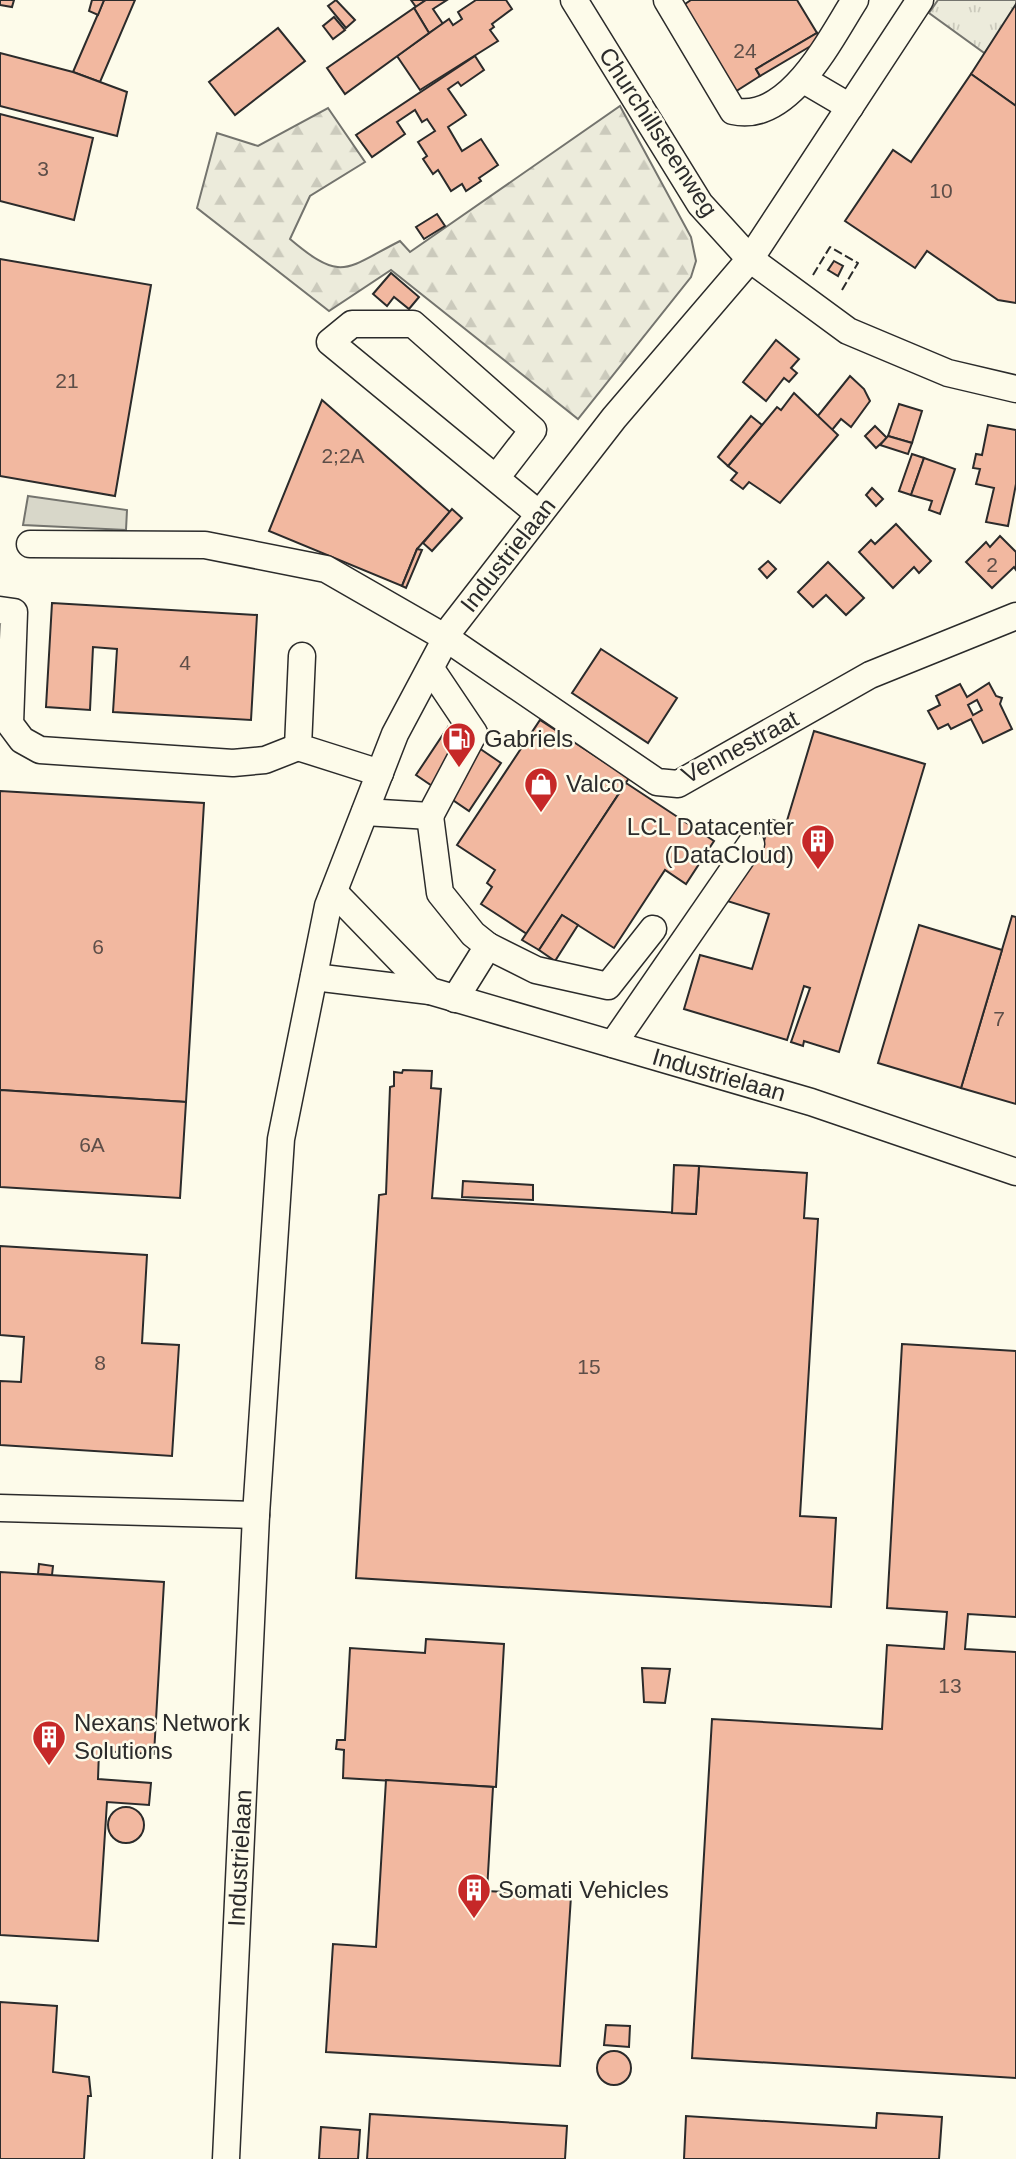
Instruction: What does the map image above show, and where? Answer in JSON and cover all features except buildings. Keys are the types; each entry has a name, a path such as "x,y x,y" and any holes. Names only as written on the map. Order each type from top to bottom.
{"street":[{"name":"Churchillsteenweg","path":"574,0 700,204 750,259 848,331 948,373 1016,389"},
{"path":"667,0 733,111 748,114 763,110 804,80 855,0"},
{"path":"750,259 920,0"},
{"path":"804,80 850,107"},
{"name":"Industrielaan","path":"226,2159 257,1515 281,1139 334,892 395,734 446,638 637,390 750,259"},
{"path":"496,478 533,430 413,324 352,324 330,342 539,514"},
{"name":"Vennestraat","path":"30,544 205,545 326,569 446,638 657,782 678,784 870,675 1016,616"},
{"path":"0,610 14,612 5,723 22,740 40,750 233,763 265,760 298,747 380,773"},
{"path":"298,747 302,656"},
{"path":"431,669 474,733 430,816 440,893 473,934 488,946 536,970 608,986 653,929"},
{"path":"365,812 430,816"},
{"path":"613,1044 751,844"},
{"name":"Industrielaan","path":"334,892 443,995 811,1102 1016,1172"},
{"path":"314,977 443,995 488,946"},
{"path":"0,1508 257,1515"}],"green space":[{"path":"938,0 1016,0 1016,76 929,13"},
{"path":"620,106 691,237 696,261 691,277 578,419 391,270 329,311 197,208 217,133 258,146 328,108 365,162 310,196 290,239 321,262 333,266 355,264 400,241 410,252"}],"shaded area":[{"path":"28,496 127,510 126,530 23,525"}],"fence":[{"path":"813,275 830,247 858,263 842,290"}],"place":[{"name":"Gabriels","path":"459,769"},
{"name":"Valco","path":"541,814"},
{"name":"LCL Datacenter (DataCloud)","path":"818,871"},
{"name":"Nexans Network Solutions","path":"49,1767"},
{"name":"Somati Vehicles","path":"474,1920"}]}
